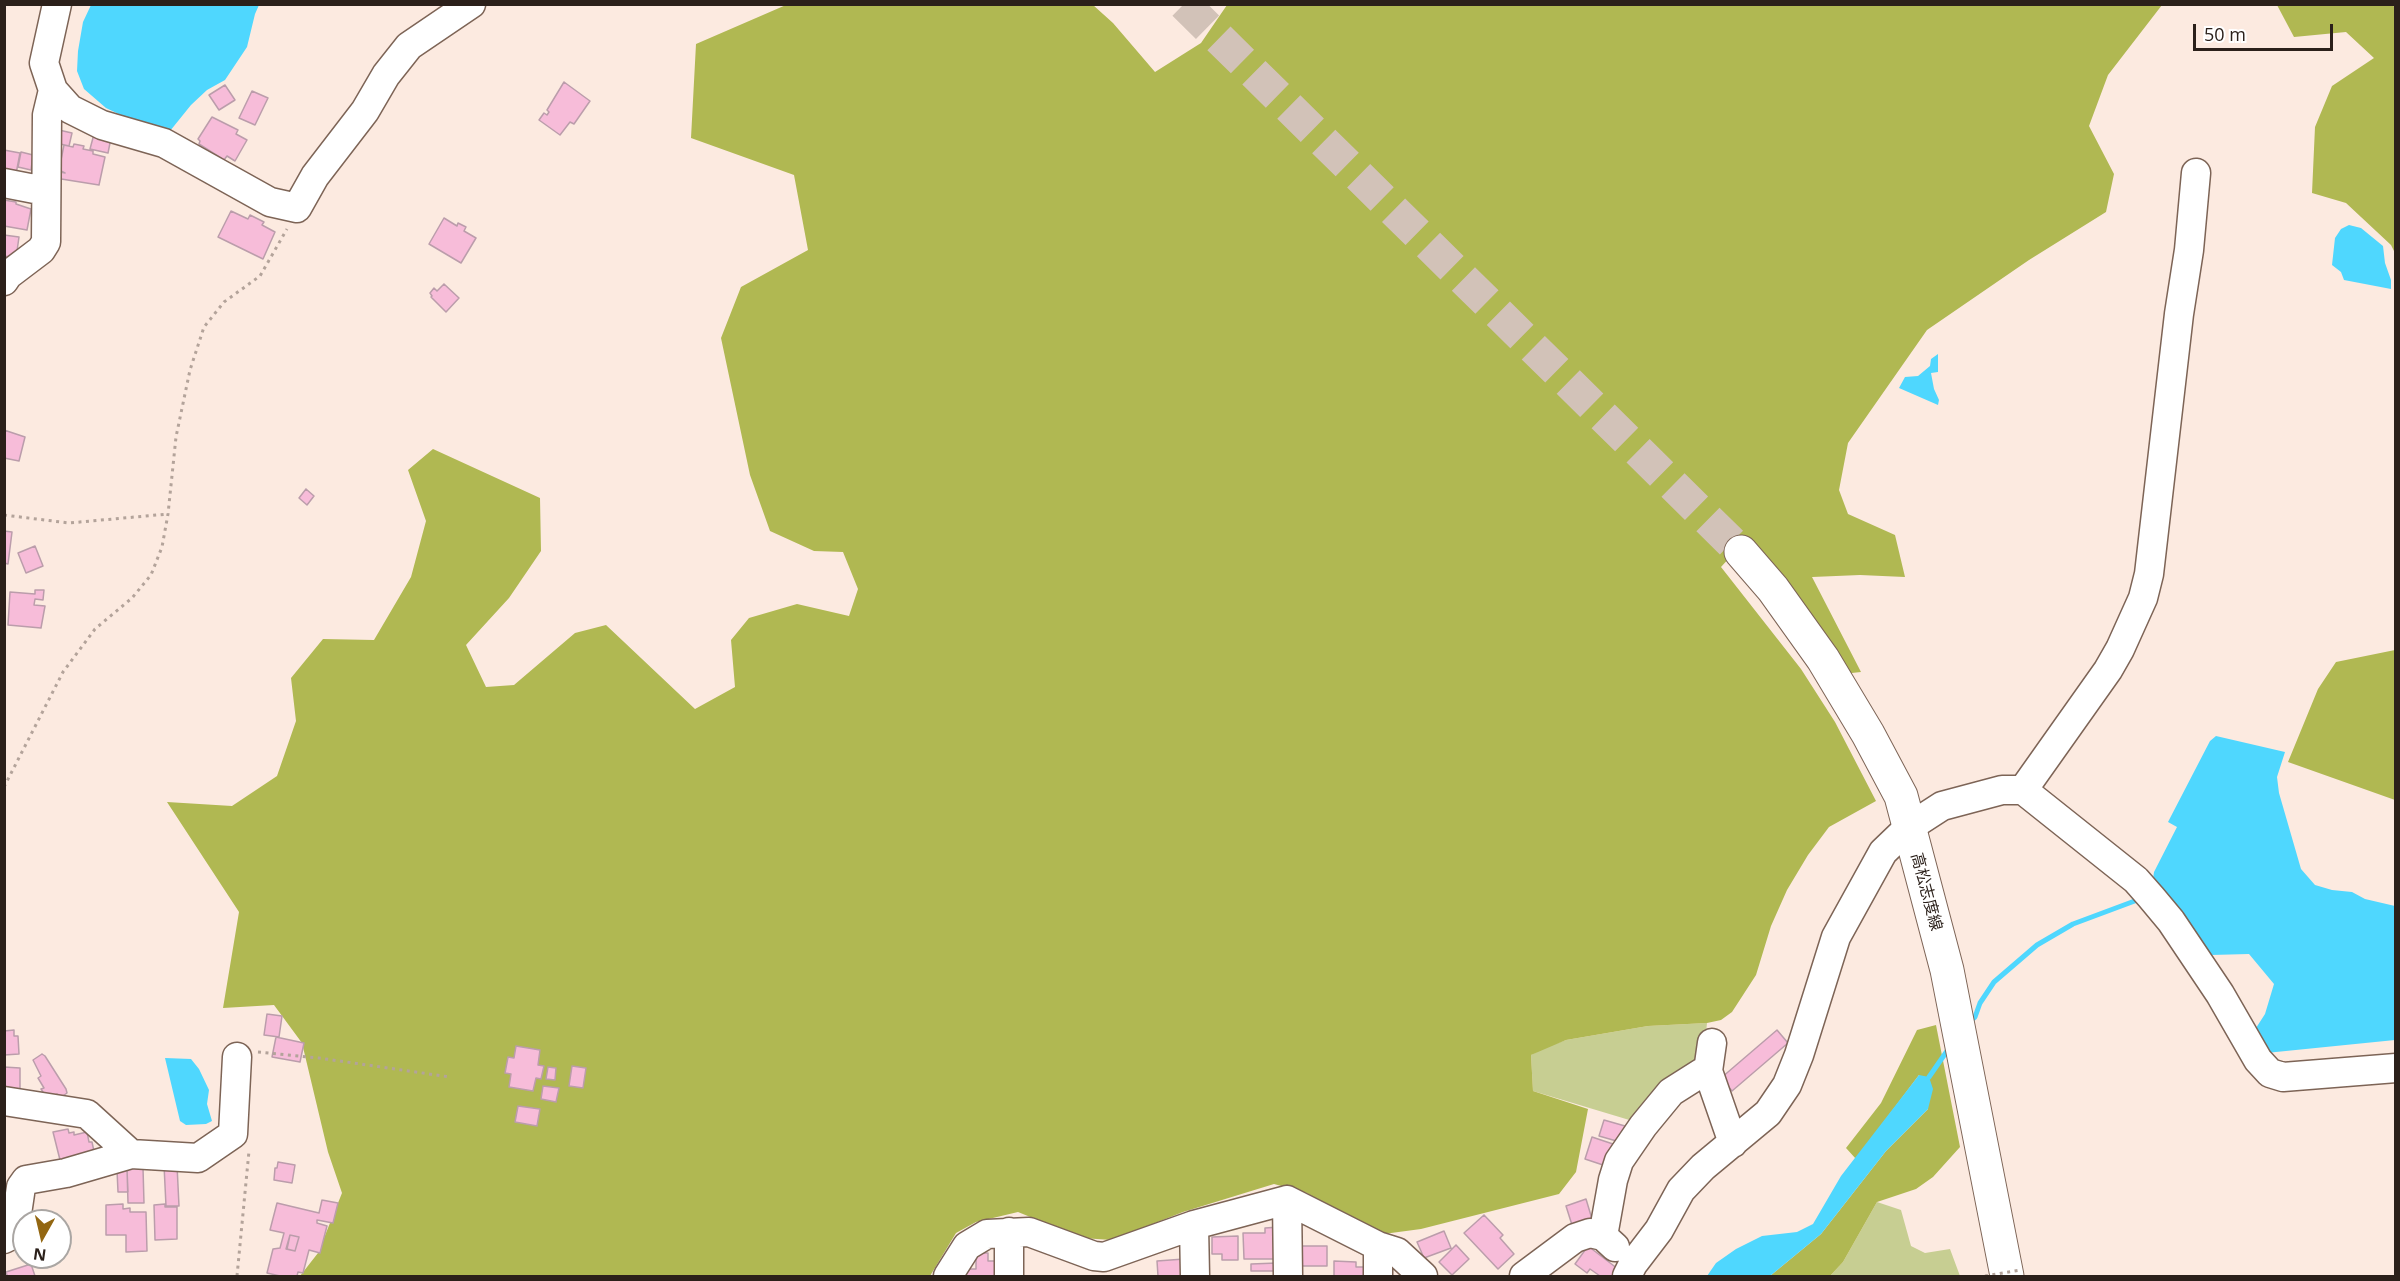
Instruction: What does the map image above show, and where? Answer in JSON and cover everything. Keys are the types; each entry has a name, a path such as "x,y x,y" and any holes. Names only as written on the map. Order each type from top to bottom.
{"main road":[{"name":"高松志度線","path":"1741,552 1773,589 1835,677 1901,796 1947,970 2014,1273"}],"street":[{"path":"57,4 44,63 53,90 70,109 102,125 164,143 270,202 297,208 315,177 365,111 386,75 409,46 471,4"},
{"path":"4,281 8,275 41,250 46,242 47,115 53,90"},
{"path":"2023,790 2108,670 2142,598 2149,574 2179,314 2189,250 2196,173"},
{"path":"4,183 45,191"},
{"path":"1524,1276 1575,1238 1590,1233 1603,1236 1630,1270 1659,1230 1681,1190 1703,1167 1768,1113 1787,1085 1799,1055 1836,938 1883,852 1908,828 1942,806 2002,790 2023,790 2136,880 2171,921 2220,994 2258,1060 2271,1073 2283,1077 2396,1068"},
{"path":"1712,1043 1708,1071 1732,1143"},
{"path":"4,1239 14,1234 21,1187 26,1180 66,1173 131,1154 198,1158 232,1134 237,1057"},
{"path":"1603,1236 1613,1180 1619,1161 1642,1126 1671,1092 1708,1071"},
{"path":"4,1101 87,1114 131,1154"},
{"path":"1287,1200 1288,1276"},
{"path":"948,1276 968,1246 987,1234 1029,1232 1094,1256 1104,1267 1194,1225 1287,1200 1378,1246 1397,1252 1423,1276"},
{"path":"1194,1225 1195,1276"},
{"path":"1009,1232 1009,1276"},
{"path":"1378,1246 1378,1276"}],"path":[{"path":"4,787 63,672 95,629 132,598 151,575 162,547 176,437 190,370 204,327 224,302 260,276 275,253 297,208"},
{"path":"4,515 69,523 168,514"},
{"path":"319,1058 450,1077"},
{"path":"1985,1276 2014,1273"}],"green space":[{"path":"786,5 1093,5 1113,23 1155,72 1201,43 1227,5 2162,5 2108,75 2089,126 2114,174 2106,212 2029,260 1927,330 1848,443 1839,490 1848,514 1895,535 1905,577 1860,575 1812,577 1861,672 1842,674 1742,544 1721,567 1801,669 1835,722 1876,801 1829,827 1808,855 1787,890 1771,926 1756,975 1732,1012 1721,1020 1707,1023 1648,1026 1566,1040 1531,1055 1533,1091 1588,1109 1576,1172 1559,1194 1421,1229 1376,1235 1307,1193 1274,1184 1183,1212 1112,1240 1082,1238 1018,1212 976,1222 956,1233 930,1276 300,1276 318,1253 342,1193 328,1152 302,1043 274,1005 223,1008 239,912 167,802 232,806 277,776 296,721 291,678 323,639 374,640 411,577 426,521 408,470 433,449 540,498 541,551 509,598 466,645 486,687 514,685 575,633 606,625 695,709 735,687 731,640 749,618 797,604 849,616 858,589 843,552 814,551 770,531 750,475 721,338 741,287 808,250 794,175 691,138 696,44"},
{"path":"2277,5 2392,5 2396,8 2395,253 2391,245 2346,203 2312,193 2315,127 2332,86 2374,58 2346,32 2294,37"},
{"path":"2395,650 2395,800 2288,762 2318,689 2336,662"},
{"path":"1707,1023 1703,1061 1636,1122 1533,1091 1531,1055 1544,1048 1566,1040 1648,1026"},
{"path":"1936,1025 1960,1147 1933,1177 1916,1189 1877,1202 1843,1262 1830,1276 1770,1276 1821,1234 1886,1151 1928,1109 1919,1075 1856,1159 1846,1148 1881,1103 1917,1030"},
{"path":"1877,1202 1901,1210 1911,1246 1925,1253 1950,1249 1960,1276 1830,1276 1843,1262"}],"water":[{"path":"91,5 259,5 247,47 225,80 207,90 191,105 170,131 125,117 106,108 84,89 77,71 78,51 83,22"},
{"path":"2349,225 2361,228 2383,246 2391,289 2344,280 2341,272 2332,265 2335,238 2341,229"},
{"path":"1938,354 1938,372 1931,373 1939,400 1938,405 1899,388 1905,377 1918,376 1930,366 1931,359"},
{"path":"2216,736 2285,752 2277,777 2279,793 2301,869 2315,885 2352,892 2365,899 2395,906 2395,1040 2266,1053 2256,1028 2265,1014 2274,984 2249,954 2211,955 2153,879 2154,872 2177,827 2168,822 2210,741"},
{"path":"165,1058 191,1059 199,1069 209,1090 207,1104 212,1121 206,1124 186,1125 180,1121"},
{"path":"1919,1075 1929,1077 1933,1089 1928,1109 1886,1151 1821,1234 1770,1276 1707,1276 1716,1263 1736,1249 1762,1236 1797,1232 1813,1224 1841,1176"}],"building":[{"path":"564,82 590,101 574,124 570,122 560,135 539,120 544,113 547,115 549,112 547,110"},
{"path":"225,85 235,100 219,110 209,95"},
{"path":"252,91 268,98 255,125 239,118"},
{"path":"212,117 238,130 236,134 247,140 235,161 227,156 224,160 199,144 198,139"},
{"path":"59,130 72,133 69,146 56,143"},
{"path":"94,134 111,138 108,153 90,149"},
{"path":"74,144 84,146 83,149 105,157 99,185 55,178 56,171 65,173 59,170 64,145 73,147"},
{"path":"4,150 20,153 16,174 4,172"},
{"path":"21,152 33,155 31,170 18,167"},
{"path":"4,200 16,202 16,204 31,209 27,230 4,226"},
{"path":"231,211 248,219 250,215 264,222 262,225 275,232 263,259 218,237"},
{"path":"444,218 457,226 458,223 466,227 464,231 476,238 461,263 429,244"},
{"path":"4,235 19,237 16,258 4,256"},
{"path":"444,284 459,298 446,312 431,297 430,293 434,288 437,291"},
{"path":"4,430 25,437 19,461 4,458"},
{"path":"306,489 314,496 307,505 299,498"},
{"path":"4,531 12,532 8,564 4,563"},
{"path":"35,546 43,566 26,573 18,553"},
{"path":"35,590 44,590 43,600 35,599 34,605 45,606 41,628 8,625 10,592 35,594"},
{"path":"267,1014 282,1016 279,1037 264,1035"},
{"path":"14,1030 14,1036 18,1036 19,1054 4,1055 4,1031"},
{"path":"1777,1030 1788,1043 1732,1091 1721,1078"},
{"path":"276,1037 304,1043 300,1062 272,1057"},
{"path":"516,1046 540,1050 538,1065 544,1066 541,1079 536,1078 533,1091 509,1087 511,1074 505,1073 508,1057 514,1058"},
{"path":"42,1054 66,1089 67,1093 60,1098 57,1094 48,1100 41,1089 44,1088 38,1078 41,1076 33,1060"},
{"path":"572,1066 586,1068 583,1088 569,1086"},
{"path":"4,1067 20,1068 20,1089 4,1091"},
{"path":"548,1067 556,1068 555,1080 546,1079"},
{"path":"543,1086 559,1088 556,1102 541,1099"},
{"path":"518,1106 540,1109 537,1126 515,1122"},
{"path":"1604,1120 1625,1126 1620,1142 1599,1136"},
{"path":"68,1129 69,1133 74,1132 74,1135 87,1132 95,1156 61,1164 53,1132"},
{"path":"1592,1137 1613,1144 1606,1166 1585,1159"},
{"path":"278,1162 295,1165 292,1183 274,1180"},
{"path":"164,1165 177,1165 179,1206 166,1206"},
{"path":"127,1168 143,1168 144,1203 128,1203"},
{"path":"117,1170 127,1170 128,1192 118,1192"},
{"path":"1586,1199 1592,1219 1572,1225 1566,1206"},
{"path":"322,1200 338,1203 333,1223 317,1220 317,1223 327,1226 320,1253 309,1250 303,1273 298,1272 297,1276 280,1276 267,1273 273,1249 280,1248 284,1233 270,1230 277,1203 319,1213","holes":["290,1235 299,1237 295,1251 286,1249"]},
{"path":"123,1204 123,1209 130,1208 130,1212 146,1212 147,1251 126,1252 126,1235 106,1235 106,1205"},
{"path":"165,1204 165,1207 177,1207 177,1239 155,1240 154,1205"},
{"path":"1484,1215 1503,1235 1500,1238 1514,1254 1498,1269 1464,1233"},
{"path":"1279,1227 1279,1259 1244,1259 1243,1233 1265,1233 1265,1228"},
{"path":"1444,1231 1451,1248 1424,1258 1417,1242"},
{"path":"290,1235 299,1237 295,1251 287,1249"},
{"path":"1238,1236 1238,1260 1222,1260 1222,1254 1212,1254 1212,1237"},
{"path":"1456,1245 1469,1259 1452,1275 1439,1262"},
{"path":"1296,1246 1327,1246 1327,1266 1296,1266"},
{"path":"1588,1246 1618,1269 1612,1276 1600,1276 1590,1269 1587,1273 1575,1264"},
{"path":"976,1253 988,1253 988,1261 999,1261 999,1276 966,1276 967,1269 976,1269"},
{"path":"1184,1259 1185,1276 1158,1276 1157,1261"},
{"path":"1334,1261 1356,1262 1356,1267 1368,1267 1368,1276 1334,1276"},
{"path":"1277,1263 1277,1271 1251,1271 1251,1264"},
{"path":"15,1269 33,1269 35,1276 5,1276 6,1272"}],"waterway":[{"path":"1969,1022 1975,1017 1980,1003 1994,982 2037,945 2073,924 2140,899"},
{"path":"1929,1077 1947,1051"}],"tunnel":[{"path":"1184,4 1741,552"}]}
